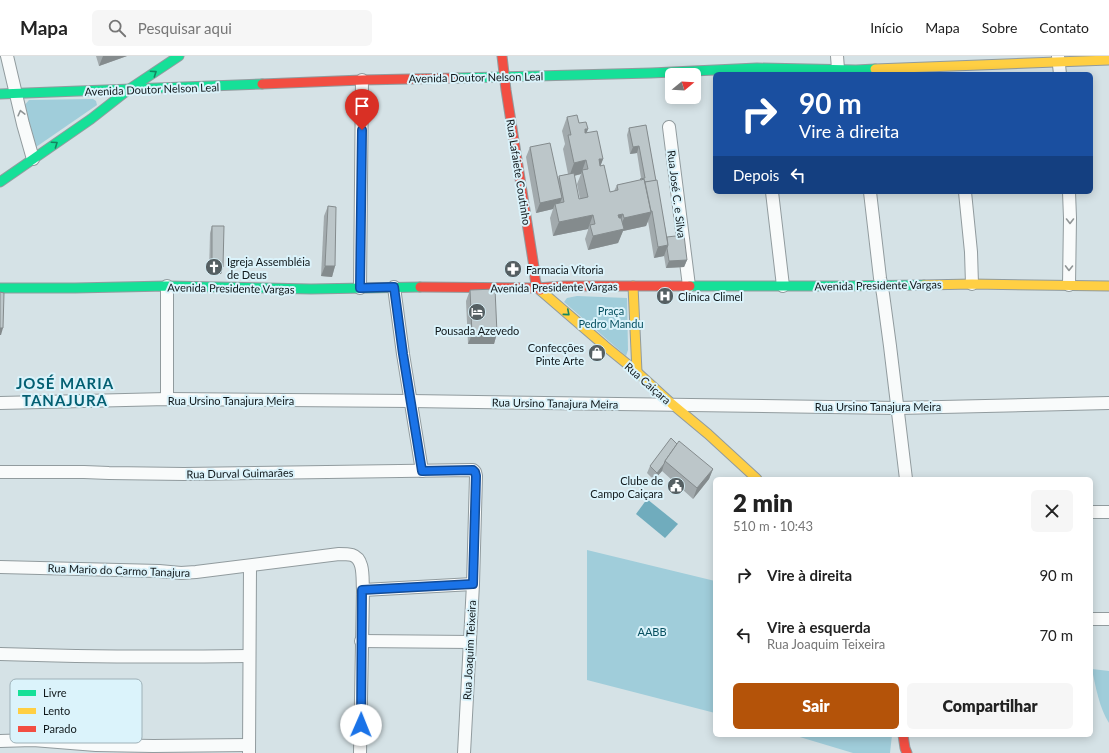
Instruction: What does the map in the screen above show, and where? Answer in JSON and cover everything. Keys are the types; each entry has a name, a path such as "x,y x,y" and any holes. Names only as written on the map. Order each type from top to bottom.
{"street":[{"path":"7,56 34,159"},
{"path":"0,182 90,119 128,90 179,56"},
{"name":"Rua Lafaiete Coutinho","path":"502,56 531,247 534,278 537,288"},
{"path":"836,56 838,69"},
{"path":"1058,59 1060,72"},
{"name":"Avenida Doutor Nelson Leal","path":"0,94 362,80 652,73 757,66 838,69 857,72 1058,59 1109,60"},
{"path":"360,288 362,80"},
{"name":"Rua José C. e Silva","path":"669,127 688,286"},
{"path":"772,194 783,286"},
{"path":"870,194 906,477"},
{"path":"964,194 971,252 972,284"},
{"path":"1069,194 1069,285"},
{"name":"Avenida Presidente Vargas","path":"0,288 167,286 311,289 394,287 537,288 564,286 881,286 972,284 1109,286"},
{"path":"167,286 167,399"},
{"path":"633,286 637,372"},
{"path":"394,287 398,325 422,471"},
{"name":"Rua Caiçara","path":"537,288 610,351 637,372 755,477"},
{"name":"Rua Ursino Tanajura Meira","path":"0,403 167,399 672,404 898,408 1109,403"},
{"name":"Rua Durval Guimarães","path":"0,473 76,472 184,474 473,470 476,476"},
{"name":"Rua Joaquim Teixeira","path":"464,753 473,584 476,476"},
{"path":"1093,512 1109,512"},
{"name":"Rua Mario do Carmo Tanajura","path":"0,567 181,573 250,566 339,554 353,556 360,562 362,568 362,590"},
{"path":"71,743 249,749 250,566"},
{"path":"360,753 362,590 473,584"},
{"path":"1093,619 1109,619"},
{"path":"362,641 470,642"},
{"path":"0,654 138,657 249,656"},
{"path":"903,737 907,753"},
{"path":"0,741 10,741"}],"green space":[{"path":"93,99 96,101 97,105 36,147 23,107 29,100"},
{"name":"Praça Pedro Mandu","path":"577,296 627,298 628,350 626,356 564,302 567,298"},
{"name":"AABB","path":"587,550 713,581 713,712 587,680"},
{"path":"1093,669 1109,671 1109,723 1100,704"},
{"path":"800,737 892,737 890,753 853,753"}],"shaded area":[{"path":"647,499 678,524 665,538 636,514"}],"building":[{"path":"577,115 579,123 586,122 588,129 585,129 585,133 597,131 603,159 599,159 600,166 604,165 610,192 618,190 617,185 644,179 651,212 624,218 623,214 618,215 619,218 621,218 624,229 593,236 590,225 595,224 593,215 559,222 555,204 564,202 559,176 574,173 579,199 588,197 582,170 588,169 586,160 574,163 568,135 571,135 567,117"},
{"path":"646,125 656,181 645,182 644,179 640,179 645,178 639,146 633,147 629,128"},
{"path":"550,143 562,198 540,203 530,147"},
{"path":"657,180 668,245 658,247 645,182"},
{"path":"328,206 336,207 335,266 325,266"},
{"path":"212,226 224,226 223,267 212,267"},
{"path":"684,235 687,260 669,261 667,237"},
{"path":"495,289 497,333 472,334 470,290"},
{"path":"0,292 4,293 3,328 0,328"},
{"path":"671,438 677,444 657,473 650,466"},
{"path":"679,441 713,469 697,488 665,461"}],"traffic: fast":[{"path":"0,182 91,119 128,90 179,56"},
{"path":"457,78 651,73 757,68 875,69"},
{"path":"0,94 262,84"},
{"path":"690,286 924,285"},
{"path":"0,288 167,286 311,289 420,287"}],"traffic: slow":[{"path":"875,69 1109,60"},
{"path":"924,285 972,284 1109,286"},
{"path":"633,286 637,372"},
{"path":"540,290 637,372 755,477"}],"traffic: jam":[{"path":"502,56 535,279 540,290"},
{"path":"262,84 457,78"},
{"path":"420,287 537,288 564,286 690,286"},
{"path":"903,737 907,753"}],"place":[{"name":"Igreja Assembléia de Deus","path":"214,267"},
{"name":"Farmacia Vitoria","path":"513,269"},
{"name":"Clínica Climel","path":"665,296"},
{"name":"Pousada Azevedo","path":"477,312"},
{"name":"Confecções Pinte Arte","path":"597,353"},
{"name":"Clube de Campo Caiçara","path":"676,486"}],"district":[{"name":"JOSÉ MARIA TANAJURA","path":"65,392"}],"route":[{"path":"361,725 362,590 473,584 476,476 473,470 422,471 395,304 394,287 360,288 362,130"}]}
